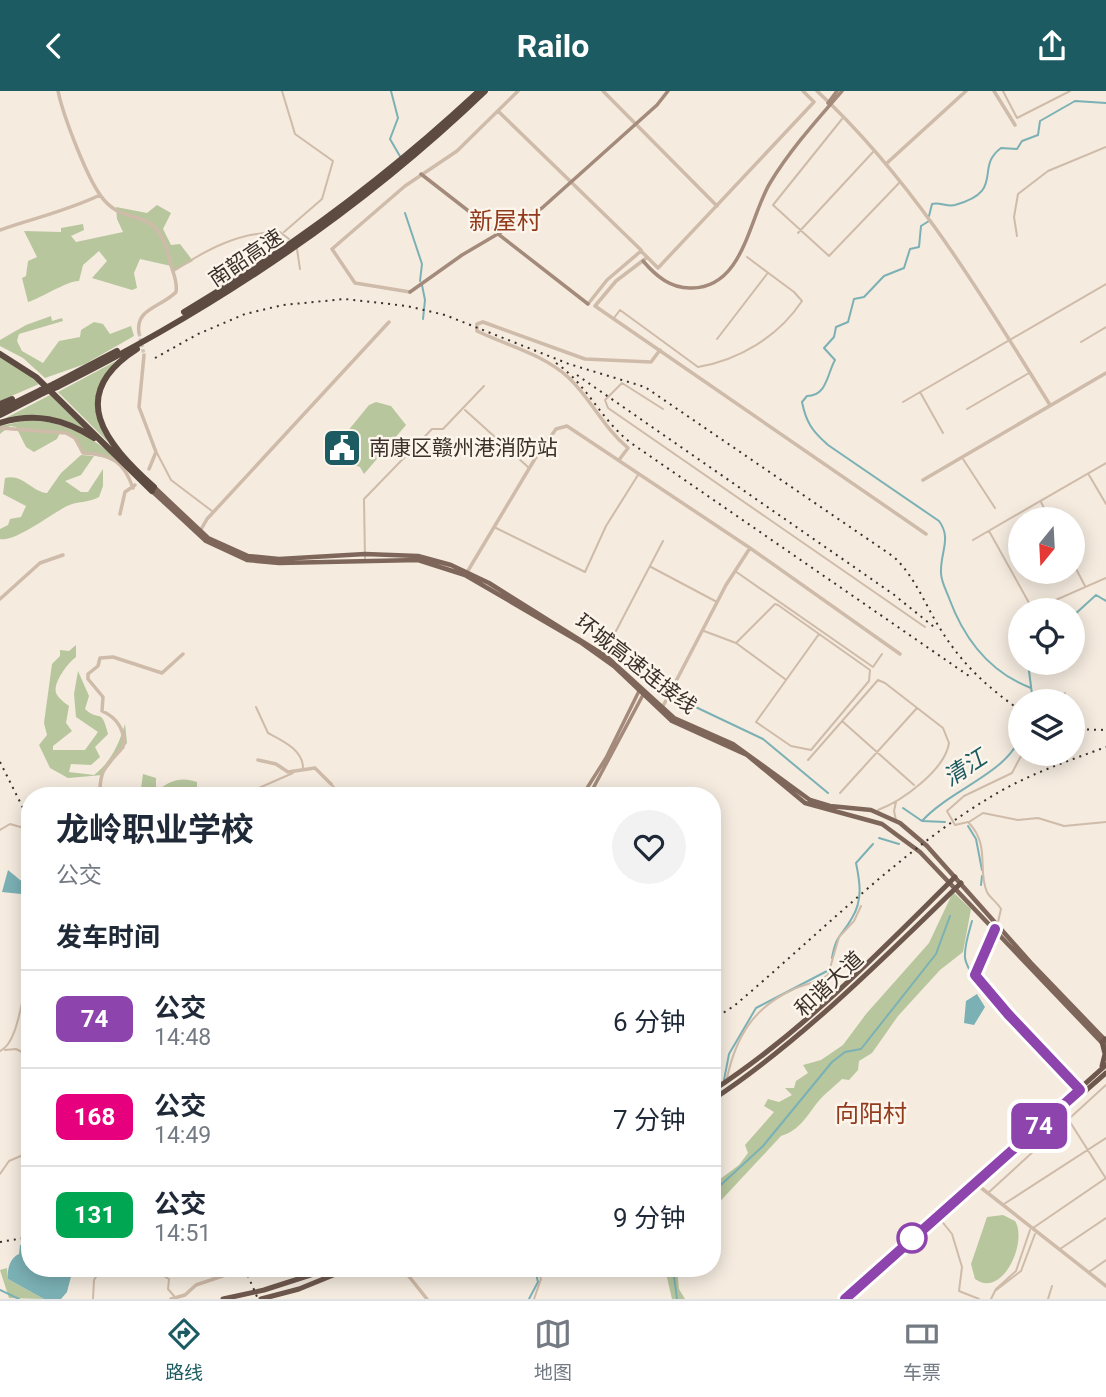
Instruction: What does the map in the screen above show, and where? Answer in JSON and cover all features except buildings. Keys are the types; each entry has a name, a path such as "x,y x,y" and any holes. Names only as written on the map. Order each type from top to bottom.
{"highway":[{"name":"南韶高速","path":"414,152 479,91"},
{"name":"南韶高速","path":"54,384 216,299 317,232 485,91"},
{"name":"南韶高速","path":"0,412 96,362 214,295 314,228 394,169"},
{"path":"153,489 106,436 99,420 98,395 105,378 121,359 216,299"},
{"path":"0,352 13,356 31,369 126,459"},
{"path":"0,352 24,367 153,489"},
{"path":"0,404 41,390"},
{"path":"0,423 22,418 48,418 76,427 109,449"},
{"name":"和谐大道","path":"721,1085 824,1005 956,877"},
{"name":"和谐大道","path":"721,1095 751,1075 827,1009 961,883"},
{"path":"1104,1073 1105,1042"},
{"path":"845,1299 1104,1073 1106,1065"},
{"path":"1062,1110 1080,1090 1104,1073"},
{"path":"851,1299 939,1217"},
{"path":"223,1299 264,1290 304,1277"},
{"path":"261,1299 299,1289 328,1277"}],"main road":[{"path":"410,292 462,255 542,208 636,124 668,91"},
{"path":"644,260 659,274 683,286 705,284 724,274 737,256 768,183 790,149 839,91"},
{"path":"421,174 589,304"},
{"name":"环城高速连接线","path":"153,489 216,547 254,561 279,563 365,556 418,559 466,573 603,656 688,730 747,755 805,803 869,820 897,832 996,926 1105,1042"},
{"path":"588,787 642,691"},
{"path":"594,787 642,691"},
{"name":"环城高速连接线","path":"662,710 690,727 748,753 810,800 874,811 899,822 945,865 996,926"}],"street":[{"path":"58,91 67,124 100,195 109,205 142,218 156,228 167,247 176,292 144,313 138,321 139,333"},
{"path":"173,271 235,237 284,232 322,199 333,159 312,149 295,134 282,91"},
{"path":"410,292 355,283 332,249 421,174 457,151 518,91"},
{"path":"603,91 717,206"},
{"path":"589,304 607,280 641,251 658,268 814,102 803,91"},
{"path":"817,91 887,163 958,257 1050,405"},
{"path":"887,163 966,91"},
{"path":"994,91 1015,125"},
{"path":"1003,91 1017,118 1070,91"},
{"path":"498,111 641,250"},
{"path":"844,116 773,205 799,232 829,256 900,181"},
{"path":"1017,236 1014,217 1018,194 1048,171 1106,148"},
{"path":"799,232 875,150"},
{"path":"0,230 30,218 61,212 100,195"},
{"path":"284,232 289,239"},
{"path":"297,249 300,269"},
{"path":"613,319 620,310 698,367 715,364 760,342 782,325 800,304 800,297 747,257"},
{"path":"644,260 616,281 595,306 926,534"},
{"path":"717,339 768,273"},
{"path":"902,402 1106,284"},
{"path":"198,533 213,513 389,322"},
{"path":"619,461 628,448 606,428 582,392 566,375 543,359 477,331 477,324 483,322 585,359 651,362 660,350"},
{"path":"1080,342 1106,327"},
{"path":"144,355 139,407 144,426 171,479 213,513"},
{"path":"967,409 1030,373"},
{"path":"923,480 1106,373"},
{"path":"663,409 622,383 605,400 608,408 925,627"},
{"path":"365,556 364,499 432,429 443,429 484,386"},
{"path":"920,392 943,433"},
{"path":"463,408 529,468"},
{"path":"466,573 496,528 529,468 562,426 567,426 750,548 900,654"},
{"path":"0,428 66,433 75,438 83,453 99,454 123,466 134,486 125,492 120,514"},
{"path":"149,469 156,457 154,446"},
{"path":"962,458 995,508"},
{"path":"973,540 1106,463"},
{"path":"1088,473 1106,504"},
{"path":"496,528 585,572 606,526 639,474"},
{"path":"1041,501 1044,507"},
{"path":"989,531 1033,610 1106,578"},
{"path":"603,656 663,541"},
{"path":"662,710 717,602 750,548"},
{"path":"0,599 40,563 63,555"},
{"path":"650,566 717,602"},
{"path":"734,571 873,667 882,654"},
{"path":"736,643 775,604 819,633 870,670 871,675 811,750 791,746 756,722 819,633"},
{"path":"702,630 736,643 786,680"},
{"path":"99,787 99,779 109,759 123,747 124,739 115,719 102,711 103,697 88,679 88,674 98,666 100,658 110,656 162,673 183,654"},
{"path":"808,760 877,680 943,728 949,743 945,758 899,799 874,811"},
{"path":"256,707 268,733 282,739 300,756 304,769"},
{"path":"840,793 917,708"},
{"path":"842,721 915,786"},
{"path":"258,760 268,761 284,771 294,772"},
{"path":"1016,766 1012,773 985,789 964,796 948,808 947,815 954,825 968,823 983,813 1018,820 1038,818 1064,826 1106,822"},
{"path":"264,787 304,769 317,769 334,787"},
{"path":"899,799 894,808 899,822"},
{"path":"968,823 976,832 982,848 987,892 1001,909 975,975 1080,1090"},
{"path":"0,830 10,824 21,827"},
{"path":"721,1089 726,1082 731,1057 756,1012 790,991 828,975 839,937 854,921 861,906"},
{"path":"2,1050 14,1038 21,1001"},
{"path":"2,1050 21,1052"},
{"path":"987,1193 1106,1085"},
{"path":"991,1299 994,1291 1016,1271 1031,1229 1106,1178 1062,1110"},
{"path":"1003,1206 1106,1138"},
{"path":"0,1174 9,1161 21,1155"},
{"path":"976,1184 1106,1286"},
{"path":"939,1217 952,1234 962,1268 957,1286 961,1292 979,1299"},
{"path":"1059,1250 1106,1218"},
{"path":"994,1291 1021,1271 1035,1234"},
{"path":"1088,1272 1106,1260"},
{"path":"93,1299 96,1277"},
{"path":"165,1277 169,1279 168,1289 173,1298 185,1295 196,1285 220,1277"},
{"path":"409,1277 427,1299"},
{"path":"534,1299 540,1277"},
{"path":"1048,1299 1052,1286"},
{"path":"959,1299 961,1292"}],"green space":[{"path":"157,205 171,213 163,229 171,245 180,244 193,261 173,271 171,266 140,259 134,273 137,288 132,290 92,278 107,261 99,251 83,265 79,281 28,302 22,278 26,276 28,261 37,257 24,231 61,232 61,228 83,224 84,230 71,236 76,242 123,232 117,219 116,207 147,213"},
{"path":"51,316 52,321 62,318 63,321 19,334 17,341 22,351 43,363 59,341 80,337 81,330 94,322 103,324 110,334 131,326 134,336 85,364 45,378 23,358 0,346 0,340 26,325"},
{"path":"0,356 21,368 39,384 0,401"},
{"path":"118,360 103,380 96,400 98,421 109,443 58,392"},
{"path":"50,395 90,434 68,422 46,416 24,416 0,421"},
{"path":"376,402 391,406 406,425 364,474 360,467 343,461 338,443 369,405"},
{"path":"28,420 66,427 99,445 120,461 83,453 70,434 61,431 57,439 34,452 26,447 16,427 10,426 0,434 0,426"},
{"path":"81,455 94,456 81,475 65,481 81,492 88,492 103,469 103,486 99,497 67,506 24,532 0,539 0,529 8,525 10,519 21,517 26,506 3,494 5,478 22,480 47,493 61,473"},
{"path":"76,645 76,657 62,673 56,689 58,697 69,706 66,723 72,731 53,746 53,750 85,750 98,732 76,717 74,694 78,671 89,696 85,709 102,717 108,734 95,747 100,757 91,765 71,764 69,772 94,775 100,770 114,752 125,724 127,743 102,775 68,778 50,768 39,745 47,735 44,723 52,664 60,656 60,650 69,651"},
{"path":"143,774 156,778 156,787 141,787"},
{"path":"186,779 197,782 197,787 162,787"},
{"path":"953,892 971,909 963,952 940,970 898,1016 872,1053 859,1061 858,1070 849,1080 842,1079 798,1127 781,1136 721,1200 721,1178 739,1165 748,1153 745,1145 774,1112 764,1106 768,1099 779,1102 792,1095 785,1088 794,1088 796,1081 808,1073 803,1065 821,1060 843,1045 866,1014 929,943"},
{"path":"1003,1215 1015,1221 1018,1230 1015,1253 1003,1275 995,1281 985,1283 975,1279 971,1264 987,1217"},
{"path":"7,1268 8,1279 44,1299 9,1298 0,1270"},
{"path":"667,1277 678,1277 679,1289 685,1299 672,1299"}],"water":[{"path":"8,870 21,881 21,894 2,892"},
{"path":"977,994 985,1007 974,1025 964,1023 966,1001"},
{"path":"20,1245 21,1277 71,1277 67,1292 61,1299 44,1299 8,1279 10,1264 19,1254"}],"waterway":[{"path":"391,91 398,118 390,139 401,158"},
{"path":"929,216 932,204 955,205 980,193 985,186 993,156 1001,148 1017,149 1022,141 1038,135 1040,121 1075,101 1106,103"},
{"path":"405,213 422,264 420,281"},
{"path":"929,221 921,226 919,247 910,249 904,268 884,276 864,297 854,299 848,322 836,327 834,337 824,348 835,360 826,383 819,392 807,396 802,402 810,426 828,445 939,521 945,533 942,579 962,627 991,663 1003,673 1031,688"},
{"path":"422,285 425,300 423,319"},
{"name":"清江","path":"1085,605 1096,595 1106,601"},
{"name":"清江","path":"1030,675 1031,689"},
{"path":"685,702 763,739 828,793"},
{"name":"清江","path":"922,821 1008,756"},
{"name":"清江","path":"903,808 922,821 945,822"},
{"path":"968,826 976,839 982,870"},
{"path":"879,838 899,844"},
{"path":"832,958 837,940 858,904 856,863 873,844"},
{"path":"981,885 982,876"},
{"path":"721,1185 763,1146 832,1062 845,1052 861,1049 936,954 950,916"},
{"path":"972,921 965,953 970,971 994,1004 1069,1084"},
{"path":"724,1080 729,1054 756,1008 829,970"},
{"path":"529,1299 538,1282 537,1277"},
{"path":"674,1277 677,1299"},
{"path":"0,1290 19,1299"}],"tunnel":[{"path":"139,333 144,355"}],"railway":[{"path":"155,358 198,334 245,314 283,305 345,299 407,306 445,315 569,364 645,387 894,557 914,583 958,654 986,684 1008,701"},
{"path":"556,363 567,371 620,434 631,443 969,676"},
{"path":"577,375 893,594 934,627"},
{"path":"1085,729 1106,730"},
{"path":"721,1014 734,1006 893,867 960,817 1021,781 1106,747"},
{"path":"0,762 21,804"},
{"path":"0,1242 21,1238"},
{"path":"248,1277 258,1299"}],"bus line":[{"name":"74","path":"845,1299 1080,1090 975,975 995,929"}],"place":[{"name":"南康区赣州港消防站","path":"342,448"}],"district":[{"name":"新屋村","path":"505,221"},
{"name":"向阳村","path":"871,1114"}]}
